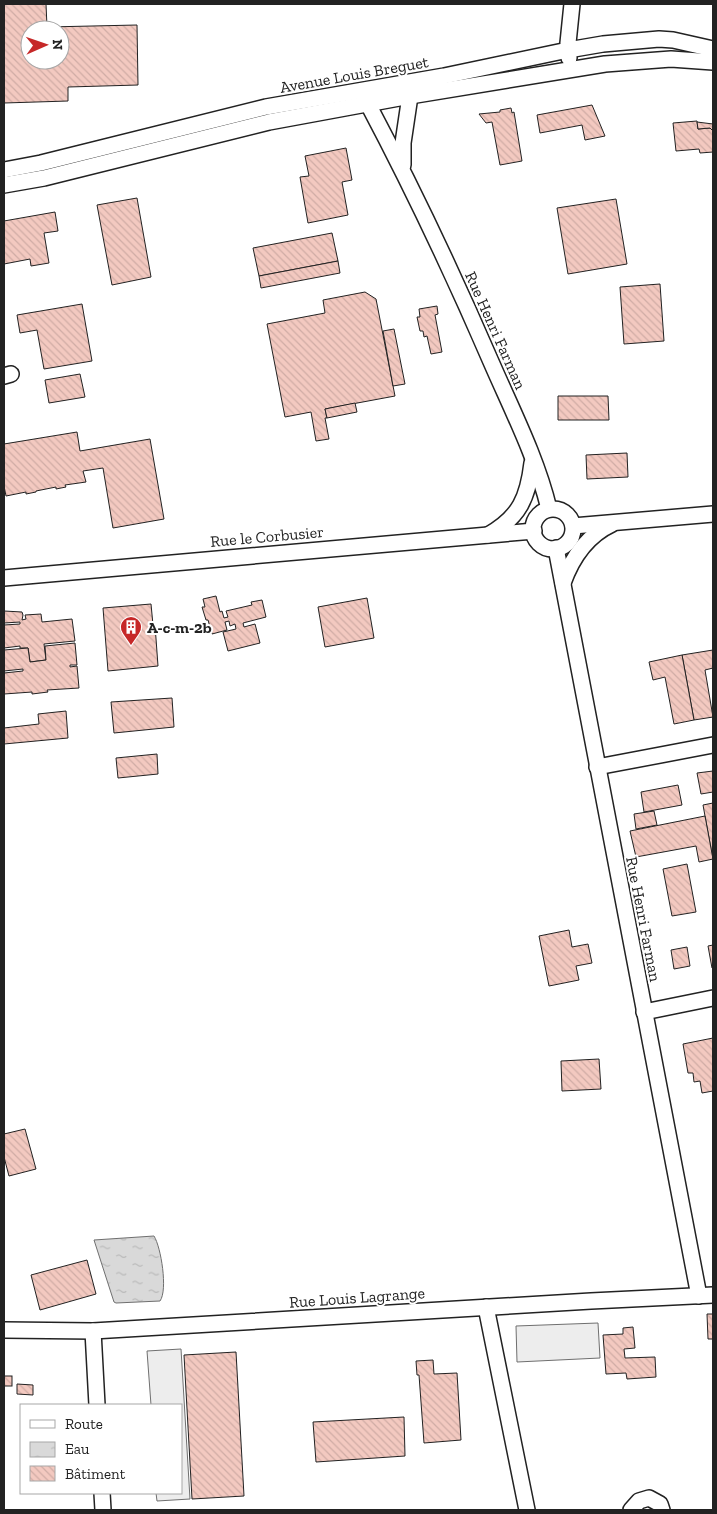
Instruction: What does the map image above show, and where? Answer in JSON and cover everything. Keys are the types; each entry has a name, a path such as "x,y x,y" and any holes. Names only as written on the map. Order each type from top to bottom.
{"street":[{"path":"571,69 568,50 572,4"},
{"name":"Avenue Louis Breguet","path":"4,186 44,178 366,97 408,89 568,50 603,44 659,39 673,40 713,49"},
{"name":"Avenue Louis Breguet","path":"408,89 605,64 671,59 713,62"},
{"name":"Rue Henri Farman","path":"403,169 403,143 408,89"},
{"name":"Avenue Louis Breguet","path":"4,170 57,159 266,107 366,97"},
{"name":"Rue Henri Farman","path":"366,97 403,169 451,271 532,458 549,509"},
{"path":"486,536 505,522 522,504 530,483 532,458"},
{"path":"549,509 560,510 566,513 573,526 572,537 568,542 556,548 543,546 538,541 534,531 534,522 549,509"},
{"path":"573,526 713,514"},
{"path":"562,583 567,570 584,543 606,527 615,523"},
{"name":"Rue le Corbusier","path":"4,578 534,531"},
{"name":"Rue Henri Farman","path":"556,548 644,1012 706,1295"},
{"path":"597,767 713,745"},
{"path":"644,1012 713,998"},
{"name":"Rue Louis Lagrange","path":"4,1330 93,1331 706,1295"},
{"path":"486,1307 527,1510"},
{"path":"93,1331 97,1404"},
{"path":"102,1494 102,1510"},
{"path":"631,1510 639,1501 649,1498 660,1504 662,1510"}],"shaded area":[{"path":"598,1323 600,1358 517,1362 516,1326"},
{"path":"181,1349 190,1499 157,1501 156,1494 182,1494 182,1404 151,1404 147,1351"}],"water":[{"path":"154,1236 163,1268 163,1288 160,1301 114,1302 94,1240"}],"building":[{"path":"4,4 46,4 47,20 20,20 20,70 70,70 70,26 137,25 138,85 68,87 68,101 4,103"},
{"path":"592,105 605,136 585,140 582,125 540,133 537,115"},
{"path":"511,108 512,113 514,112 522,161 500,165 492,122 486,123 479,114 500,112 500,110"},
{"path":"697,121 698,129 710,128 713,131 713,152 700,153 699,149 676,151 673,123"},
{"path":"697,122 713,124 713,131 710,128 698,129"},
{"path":"346,148 352,180 342,182 348,215 308,223 300,177 309,176 305,156"},
{"path":"137,198 151,277 112,285 97,205"},
{"path":"616,199 627,264 568,274 557,208"},
{"path":"55,212 58,231 44,233 49,263 31,266 30,259 4,264 4,221"},
{"path":"332,233 338,261 259,276 253,248"},
{"path":"338,261 340,273 261,288 259,276"},
{"path":"660,284 664,341 624,344 620,287"},
{"path":"365,292 376,299 395,396 325,409 329,439 316,441 311,412 285,417 267,324 325,313 323,300"},
{"path":"82,304 92,361 44,369 37,330 20,333 17,315"},
{"path":"437,306 438,314 435,315 442,352 431,354 427,336 424,337 423,331 420,331 417,317 420,317 419,309"},
{"path":"394,329 405,384 393,386 383,331"},
{"path":"80,374 85,397 49,403 45,380"},
{"path":"558,396 608,396 609,420 558,420"},
{"path":"355,403 357,412 327,418 325,409"},
{"path":"77,432 80,451 150,439 164,519 113,528 103,468 83,471 86,482 65,485 66,487 56,489 56,487 26,494 26,492 6,496 4,486 4,444"},
{"path":"627,453 628,477 587,479 586,455"},
{"path":"216,596 220,612 222,611 224,618 228,617 226,611 252,605 251,602 262,600 266,617 243,623 244,627 255,624 260,643 228,651 223,632 236,629 235,624 230,626 229,621 225,622 227,630 212,634 202,607 205,607 203,599"},
{"path":"367,598 374,638 325,647 318,607"},
{"name":"A-c-m-2b","path":"151,604 153,625 155,625 158,666 108,671 103,608"},
{"path":"4,611 22,612 22,620 26,619 25,615 41,614 42,622 72,619 75,641 44,644 46,660 30,662 28,648 20,648 20,646 4,648 4,625 20,624 20,622 4,623"},
{"path":"75,643 77,665 70,665 70,667 77,666 79,688 47,690 48,692 32,694 32,692 4,694 4,673 23,671 23,669 4,671 4,650 28,648 30,662 46,660 45,646"},
{"path":"713,650 713,668 705,670 713,717 694,720 682,655"},
{"path":"682,655 694,720 674,724 665,677 653,680 649,662"},
{"path":"172,698 174,727 114,733 111,702"},
{"path":"66,711 68,738 4,744 4,728 39,724 38,714"},
{"path":"157,754 158,774 118,778 116,758"},
{"path":"713,771 713,792 701,794 697,773"},
{"path":"678,785 682,805 644,812 641,792"},
{"path":"713,803 713,860 703,805"},
{"path":"654,811 657,825 636,829 634,814"},
{"path":"705,816 713,859 699,862 696,846 636,857 630,831"},
{"path":"687,864 696,912 672,916 663,869"},
{"path":"569,930 572,947 588,944 592,963 576,966 579,980 549,986 539,936"},
{"path":"713,945 713,968 712,968 708,946"},
{"path":"687,947 690,966 674,969 671,950"},
{"path":"713,1038 713,1091 702,1093 700,1081 694,1082 693,1073 688,1073 683,1044"},
{"path":"599,1059 601,1089 562,1091 561,1061"},
{"path":"25,1129 36,1169 9,1176 4,1157 4,1134"},
{"path":"87,1260 96,1294 40,1310 31,1275"},
{"path":"707,1314 713,1314 713,1339 708,1339"},
{"path":"633,1327 635,1348 624,1349 625,1358 655,1357 656,1377 627,1379 626,1373 606,1374 603,1335 623,1334 623,1328"},
{"path":"236,1352 244,1496 192,1499 184,1355"},
{"path":"433,1360 434,1374 457,1373 461,1440 424,1443 419,1375 417,1375 416,1361"},
{"path":"4,1376 12,1376 12,1386 4,1386"},
{"path":"17,1384 33,1385 33,1395 17,1394"},
{"path":"404,1417 405,1456 316,1462 313,1422"}],"place":[{"name":"A-c-m-2b","path":"131,646"}]}
